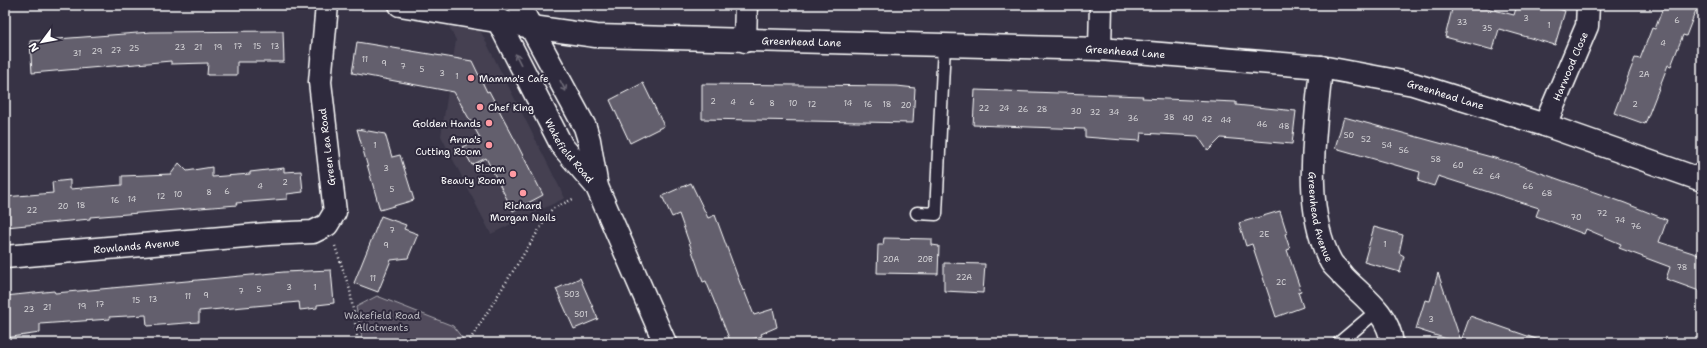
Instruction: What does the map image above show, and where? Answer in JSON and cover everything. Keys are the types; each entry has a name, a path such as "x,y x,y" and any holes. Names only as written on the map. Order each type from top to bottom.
{"main road":[{"name":"Green Lea Road","path":"327,5 320,82 335,212 327,225"},
{"name":"Greenhead Lane","path":"400,5 494,13 532,27 596,36 1100,49 1321,67 1413,84 1545,125 1702,180"},
{"name":"Wakefield Road","path":"519,5 585,127 589,140 597,186 665,343"},
{"path":"745,41 746,5"},
{"path":"1100,49 1101,5"},
{"name":"Harwood Close","path":"1545,125 1587,26 1588,5"},
{"name":"Wakefield Road","path":"494,13 562,146 597,186"},
{"name":"Greenhead Avenue","path":"1321,67 1313,166 1314,203 1320,234 1332,263 1352,286 1378,310 1390,332 1392,343"},
{"name":"Rowlands Avenue","path":"5,257 268,234 313,232 327,225"}],"lane":[{"path":"917,213 936,214 944,45"},
{"path":"1339,343 1378,310"}],"path":[{"path":"468,343 552,209 597,186"},
{"path":"327,225 350,290 358,343"}],"shaded area":[{"path":"437,5 465,5 480,30 565,198 491,234 441,136 456,40"}],"green space":[{"name":"Wakefield Road Allotments","path":"377,296 453,326 466,343 363,343 356,307"}],"building":[{"path":"1453,5 1474,5 1514,15 1517,5 1546,5 1565,11 1555,45 1499,29 1493,50 1445,37"},
{"path":"1664,5 1698,5 1686,36 1683,35 1671,66 1668,65 1645,124 1614,113 1635,58 1640,59 1652,28 1655,29"},
{"path":"283,31 284,62 237,62 237,75 207,75 208,63 171,64 171,61 32,73 30,41 151,32"},
{"path":"357,42 472,61 487,92 489,91 543,195 513,211 486,158 472,165 462,147 480,138 454,92 352,73"},
{"path":"643,83 664,126 630,143 610,100"},
{"path":"702,84 897,86 915,88 913,123 702,119"},
{"path":"975,90 1143,96 1142,98 1236,102 1236,105 1296,111 1292,144 1221,138 1208,151 1198,136 1141,133 1140,141 1085,137 1085,129 973,125"},
{"path":"1344,117 1513,163 1625,203 1667,220 1659,242 1702,256 1702,292 1666,279 1670,267 1619,248 1621,244 1586,229 1584,234 1536,216 1539,208 1438,176 1434,186 1418,181 1420,172 1335,148"},
{"path":"357,129 385,134 392,157 400,155 414,200 380,210"},
{"path":"179,163 187,171 212,167 212,177 250,174 250,172 284,168 284,172 301,171 303,192 287,194 287,199 236,203 237,205 90,217 90,219 6,227 5,197 53,193 52,182 70,180 70,189 122,185 122,176 171,174"},
{"path":"691,183 708,218 715,215 743,291 744,290 754,315 773,309 777,327 761,334 762,336 742,343 731,343 706,281 703,282 679,214 672,217 662,196"},
{"path":"1280,211 1290,249 1287,250 1301,291 1298,292 1303,307 1276,317 1252,244 1246,246 1239,223"},
{"path":"381,216 406,225 404,229 418,234 408,258 391,260 378,292 354,283"},
{"path":"1374,227 1403,235 1399,253 1404,256 1400,272 1364,262"},
{"path":"884,238 932,239 932,245 939,246 938,274 877,273 878,245 883,245"},
{"path":"944,263 985,264 983,293 944,291"},
{"path":"331,270 334,303 317,305 317,308 300,310 299,302 199,311 199,322 147,326 146,315 109,317 110,319 40,324 40,333 5,338 5,296 54,291 55,293 90,290 284,272"},
{"path":"1438,273 1461,341 1470,316 1539,340 1538,343 1459,343 1416,329 1425,300 1430,301"},
{"path":"580,278 598,319 574,329 556,289"}],"place":[{"name":"Mamma's Cafe","path":"471,78"},
{"name":"Chef King","path":"480,107"},
{"name":"Golden Hands","path":"489,123"},
{"name":"Anna's Cutting Room","path":"489,145"},
{"name":"Bloom Beauty Room","path":"513,174"},
{"name":"Richard Morgan Nails","path":"523,193"}]}
